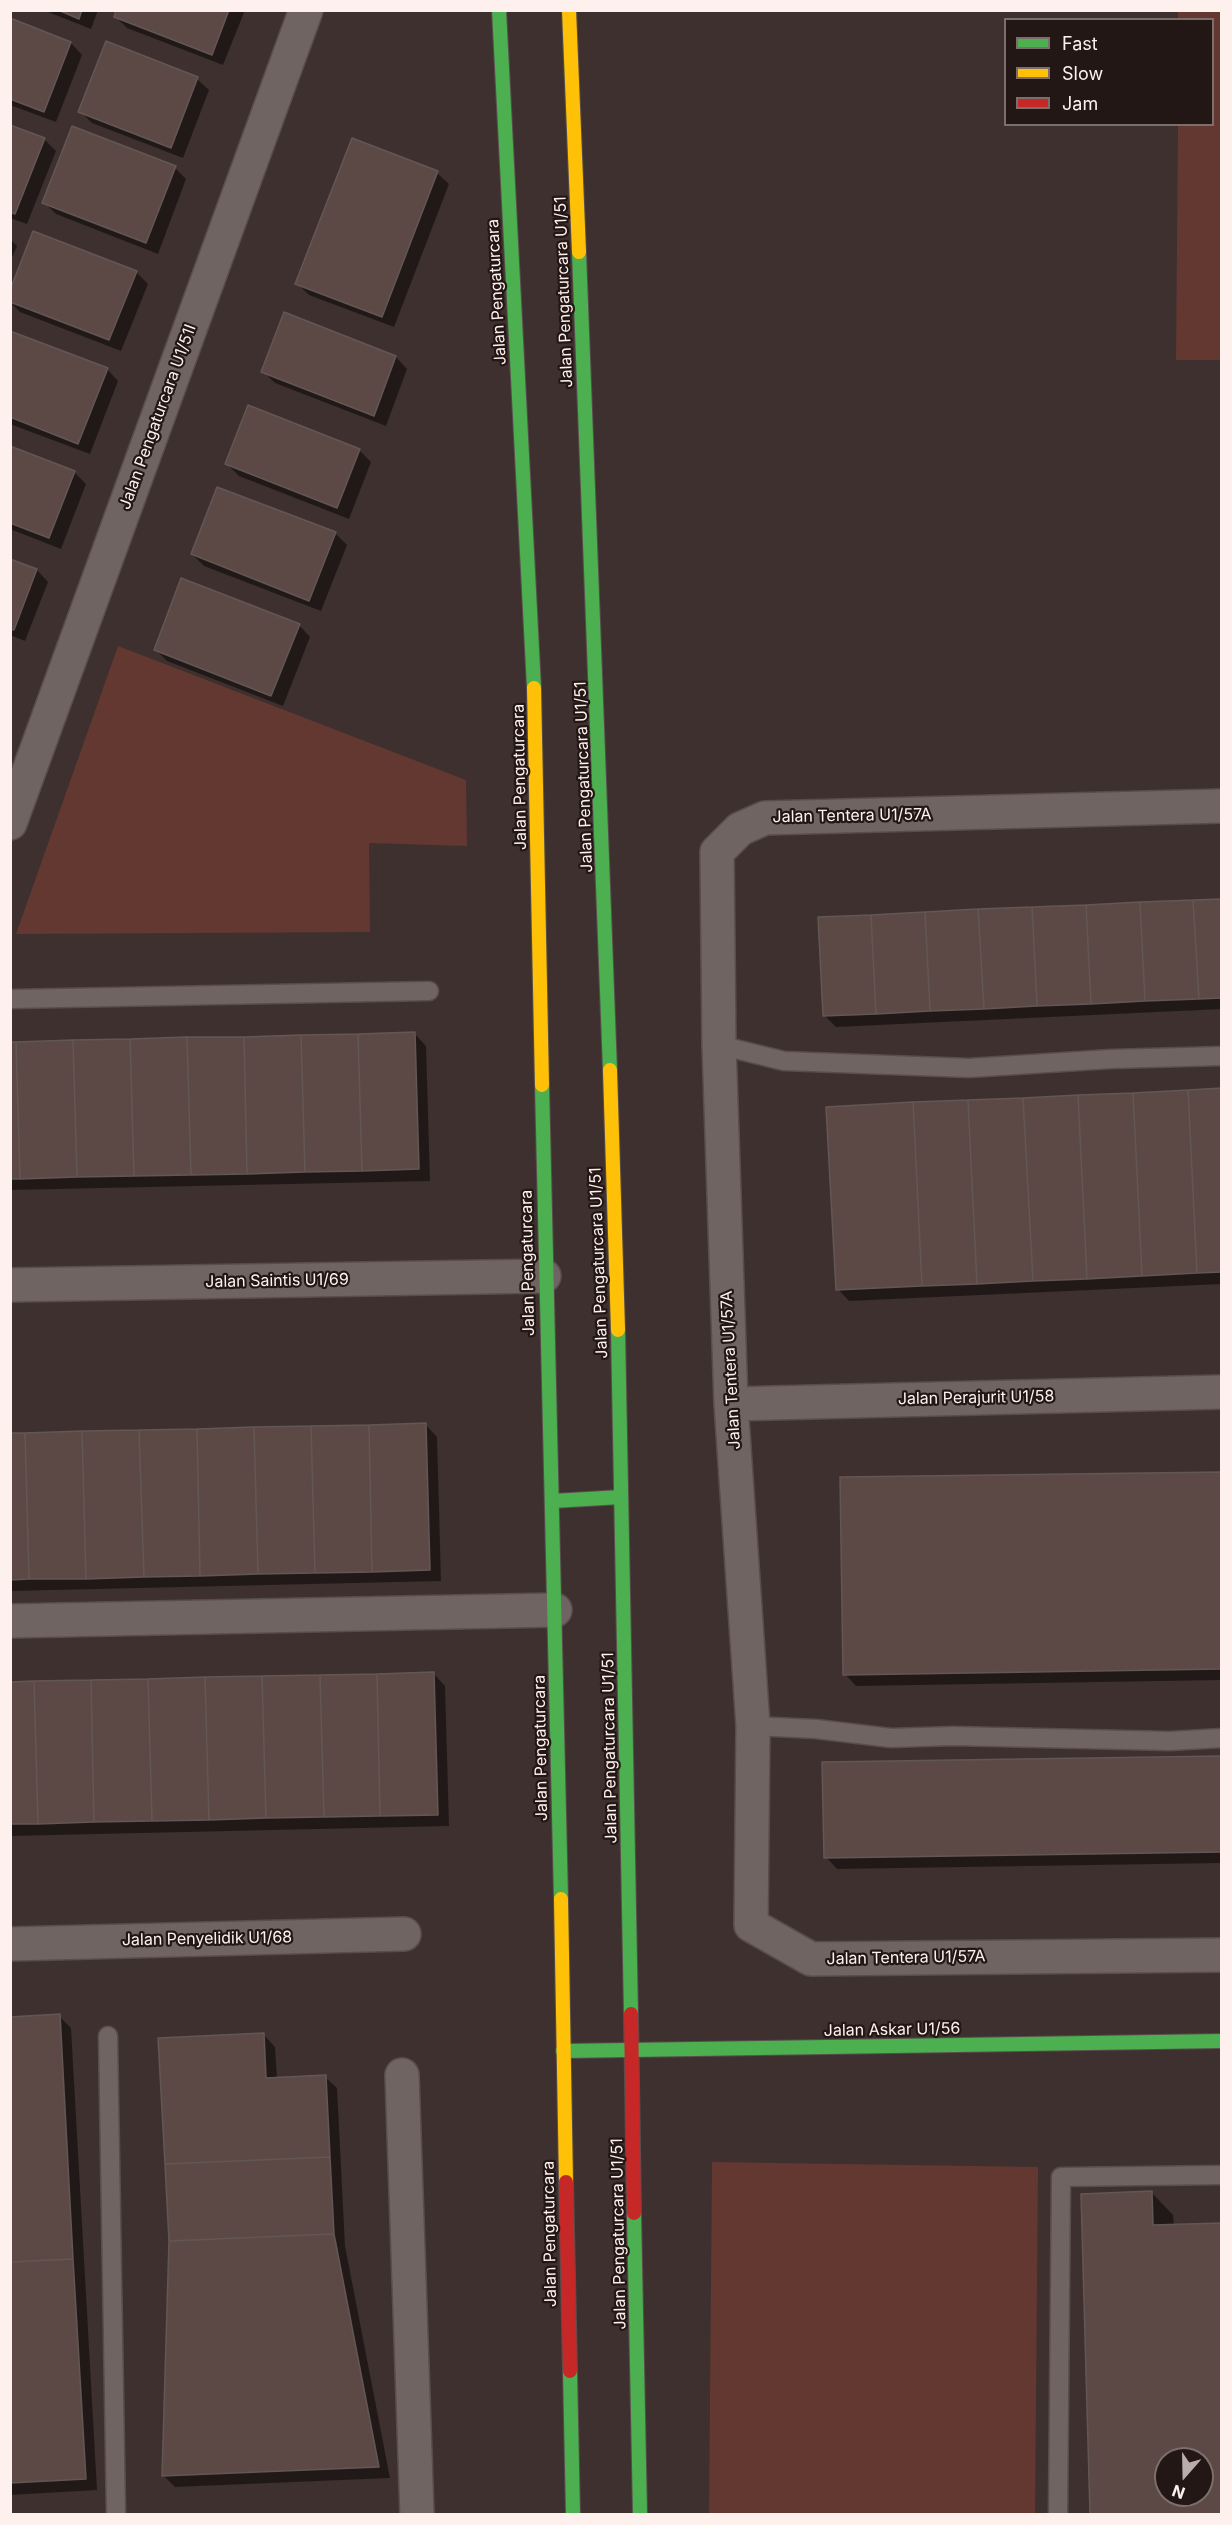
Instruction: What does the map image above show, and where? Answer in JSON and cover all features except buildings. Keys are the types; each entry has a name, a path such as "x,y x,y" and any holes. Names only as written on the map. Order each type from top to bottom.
{"street":[{"name":"Jalan Pengaturcara U1/51I","path":"10,823 306,10"},
{"name":"Jalan Pengaturcara","path":"499,10 537,737 544,1276 553,1501 573,2514"},
{"name":"Jalan Pengaturcara U1/51","path":"569,10 599,728 621,1497 640,2514"},
{"name":"Jalan Tentera U1/57A","path":"1221,806 765,818 740,830 717,852 719,1045 731,1404 753,1726 751,1925 811,1959 1221,1955"},
{"name":"Jalan Saintis U1/69","path":"10,1285 544,1276"},
{"name":"Jalan Perajurit U1/58","path":"731,1404 1221,1392"},
{"path":"553,1501 621,1497"},
{"path":"10,1621 555,1610"},
{"name":"Jalan Penyelidik U1/68","path":"10,1944 404,1934"},
{"name":"Jalan Askar U1/56","path":"563,2051 1221,2041"},
{"path":"402,2075 417,2514"}],"lane":[{"path":"10,999 429,991"},
{"path":"719,1045 784,1061 969,1068 1111,1059 1221,1056"},
{"path":"753,1726 816,1729 891,1738 954,1736 1170,1741 1221,1738"},
{"path":"108,2036 116,2514"},
{"path":"1058,2514 1061,2177 1221,2175"}],"shaded area":[{"path":"1178,11 1221,11 1221,360 1176,360 1178,126 1214,126 1214,18 1178,18"},
{"path":"118,646 466,780 467,846 369,843 370,932 16,934"},
{"path":"712,2162 1038,2167 1035,2514 709,2514"}],"traffic: fast":[{"path":"499,10 534,688"},
{"path":"579,252 610,1070"},
{"path":"542,1085 561,1899"},
{"path":"618,1330 631,2014"},
{"path":"553,1501 621,1497"},
{"path":"563,2051 1222,2041"},
{"path":"634,2213 640,2514"},
{"path":"570,2371 573,2514"}],"traffic: slow":[{"path":"569,10 579,252"},
{"path":"534,688 542,1085"},
{"path":"610,1070 618,1330"},
{"path":"561,1899 566,2182"}],"traffic: jam":[{"path":"631,2014 634,2213"},
{"path":"566,2182 570,2371"}]}
